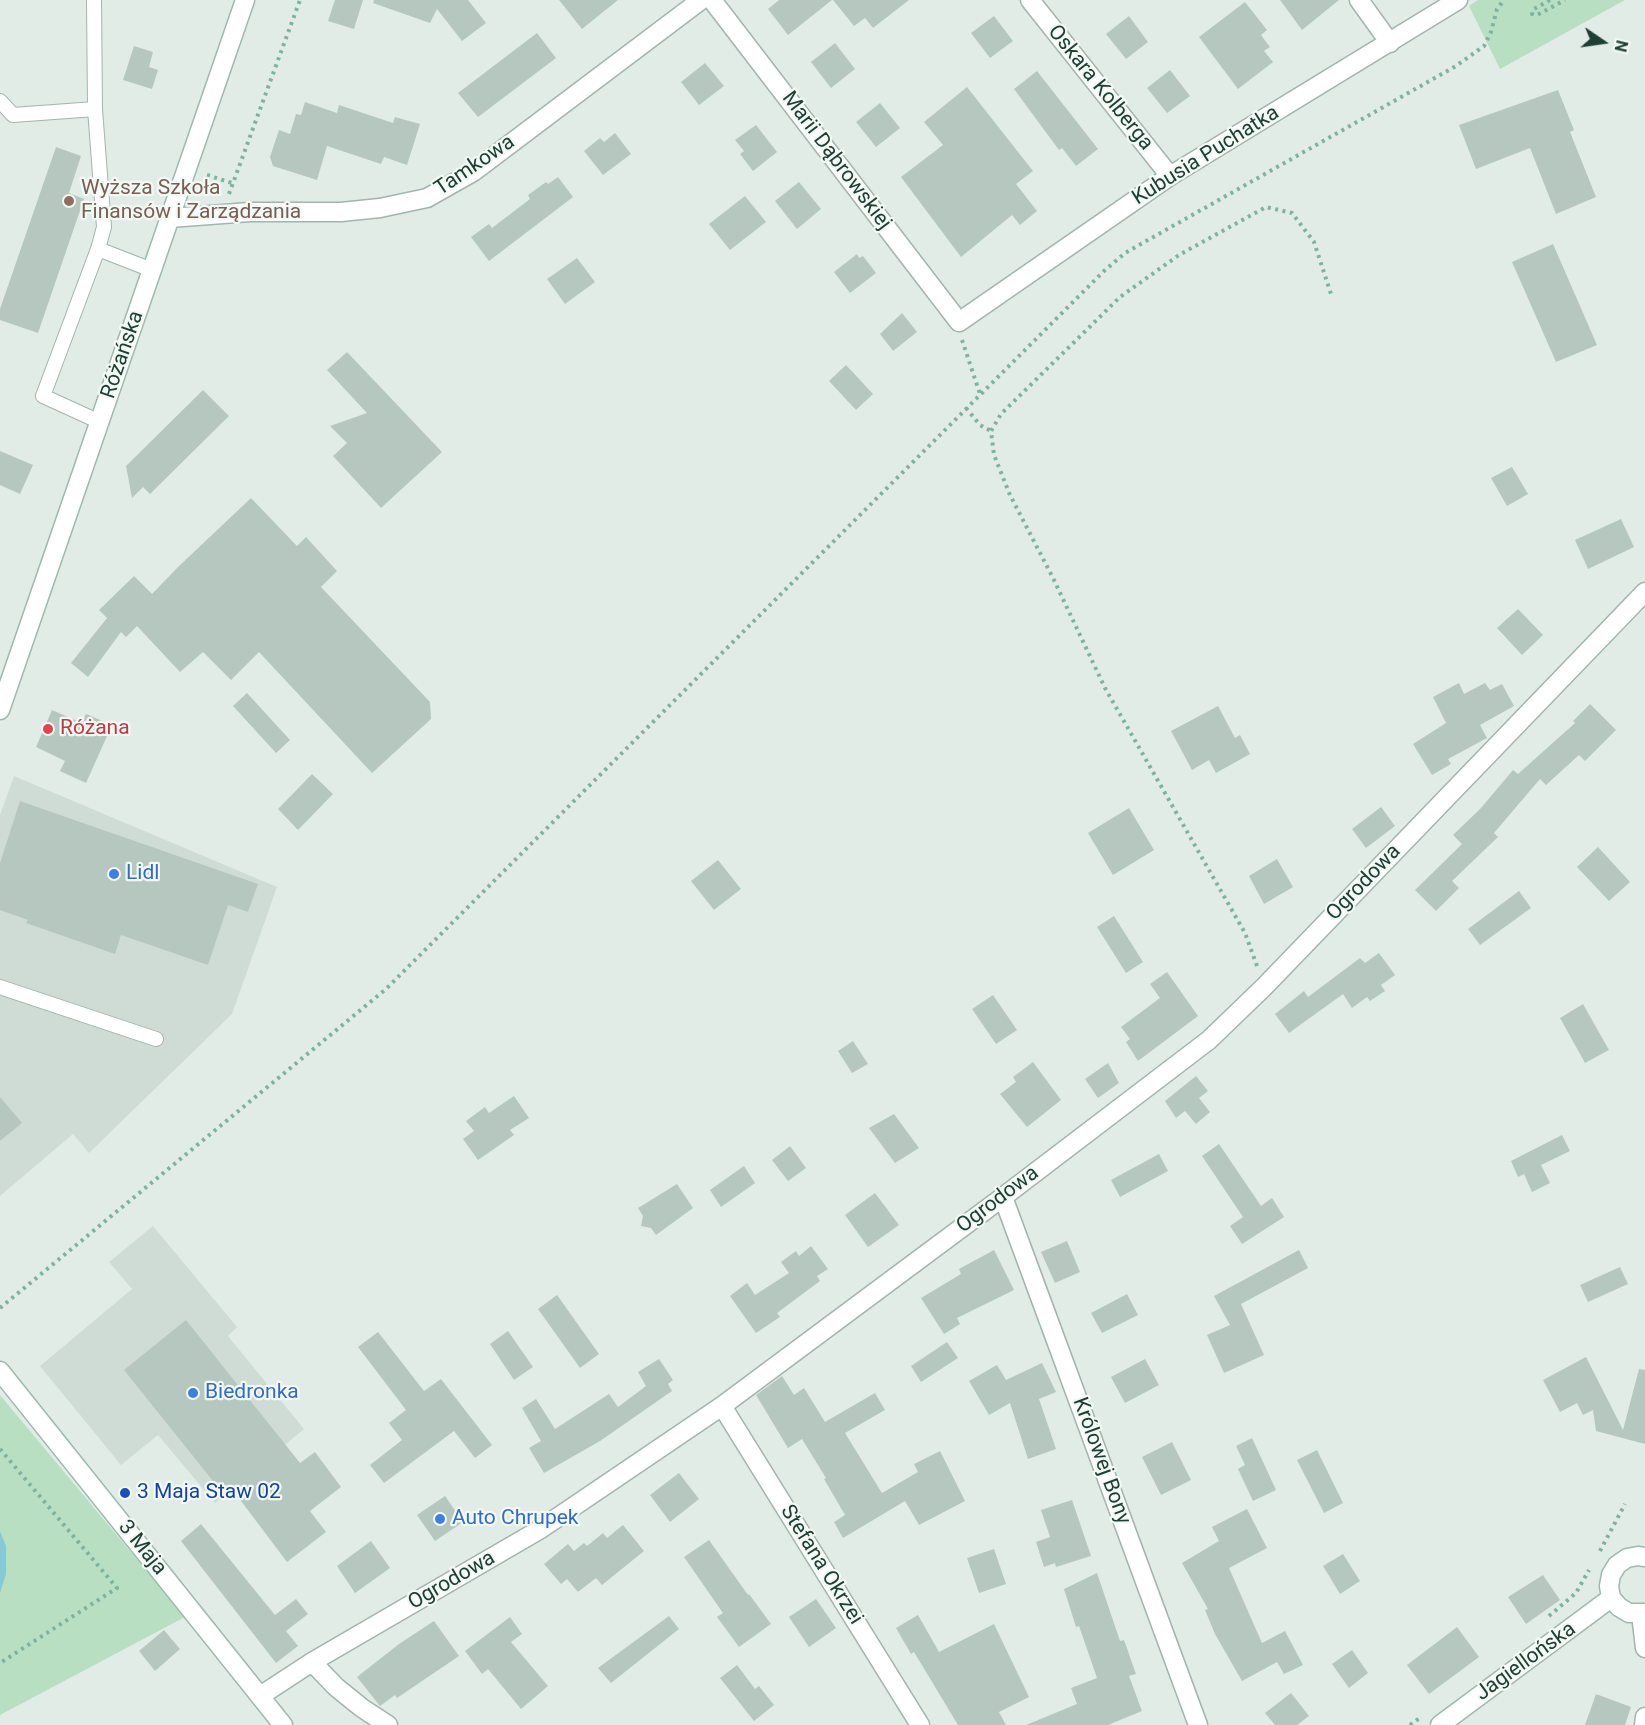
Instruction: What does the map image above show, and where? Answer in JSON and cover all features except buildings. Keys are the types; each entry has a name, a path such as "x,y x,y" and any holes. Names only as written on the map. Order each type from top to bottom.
{"street":[{"name":"Różańska","path":"0,710 245,0"},
{"name":"Tamkowa","path":"170,218 250,212 341,212 380,208 427,198 472,172 701,0"},
{"name":"Marii Dąbrowskiej","path":"712,0 960,322"},
{"name":"Oskara Kolberga","path":"1030,0 1170,176"},
{"path":"1359,0 1390,43"},
{"name":"Kubusia Puchatka","path":"960,322 1170,176 1458,0"},
{"name":"Ogrodowa","path":"260,1695 312,1662 540,1530 722,1406 1209,1040 1264,987 1645,592"},
{"name":"Królowej Bony","path":"1003,1197 1198,1725"},
{"name":"3 Maja","path":"0,1371 283,1725"},
{"name":"Stefana Okrzei","path":"722,1406 920,1725"},
{"path":"1645,1557 1627,1558 1617,1565 1611,1575 1609,1586 1611,1598 1618,1607 1629,1613 1643,1614 1645,1648"},
{"name":"Jagiellońska","path":"1434,1719 1582,1621 1611,1598"},
{"path":"312,1662 336,1687 388,1725"},
{"path":"1644,1725 1645,1717"}],"lane":[{"path":"94,0 95,109 104,227 98,249 43,396 100,422"},
{"path":"0,100 13,115 95,109"},
{"path":"98,249 152,270"},
{"path":"0,987 156,1039"}],"path":[{"path":"228,194 300,0"},
{"path":"0,1308 386,989 1104,271 1125,253 1456,66 1484,46 1491,32 1497,9 1504,0"},
{"path":"1550,0 1534,9 1532,14 1537,15 1565,0"},
{"path":"1264,987 1245,933 1105,688 1053,578 1010,495 994,455 991,431 1001,414 1120,297 1179,255 1266,207 1292,213 1314,242 1331,294"},
{"path":"960,322 958,329 980,394"},
{"path":"966,408 980,425 991,431"},
{"path":"0,1449 117,1588 0,1663"},
{"path":"1598,1556 1625,1504"},
{"path":"1545,1618 1576,1593 1592,1566"},
{"path":"1410,1725 1434,1719"}],"shaded area":[{"path":"14,776 277,887 232,1014 89,1153 73,1134 0,1196 0,815"},
{"path":"153,1226 237,1327 228,1336 304,1429 215,1503 158,1435 121,1465 40,1366 132,1289 109,1262"}],"green space":[{"path":"1478,0 1625,0 1500,69 1469,6"},
{"path":"0,1395 185,1617 0,1715"}],"water":[{"path":"0,1531 6,1546 6,1574 0,1593"}],"place":[{"name":"Wyższa Szkoła Finansów i Zarządzania","path":"69,201"},
{"name":"Różana","path":"48,729"},
{"name":"Lidl","path":"114,874"},
{"name":"Biedronka","path":"193,1393"},
{"name":"3 Maja Staw 02","path":"125,1493"},
{"name":"Auto Chrupek","path":"440,1519"}]}
